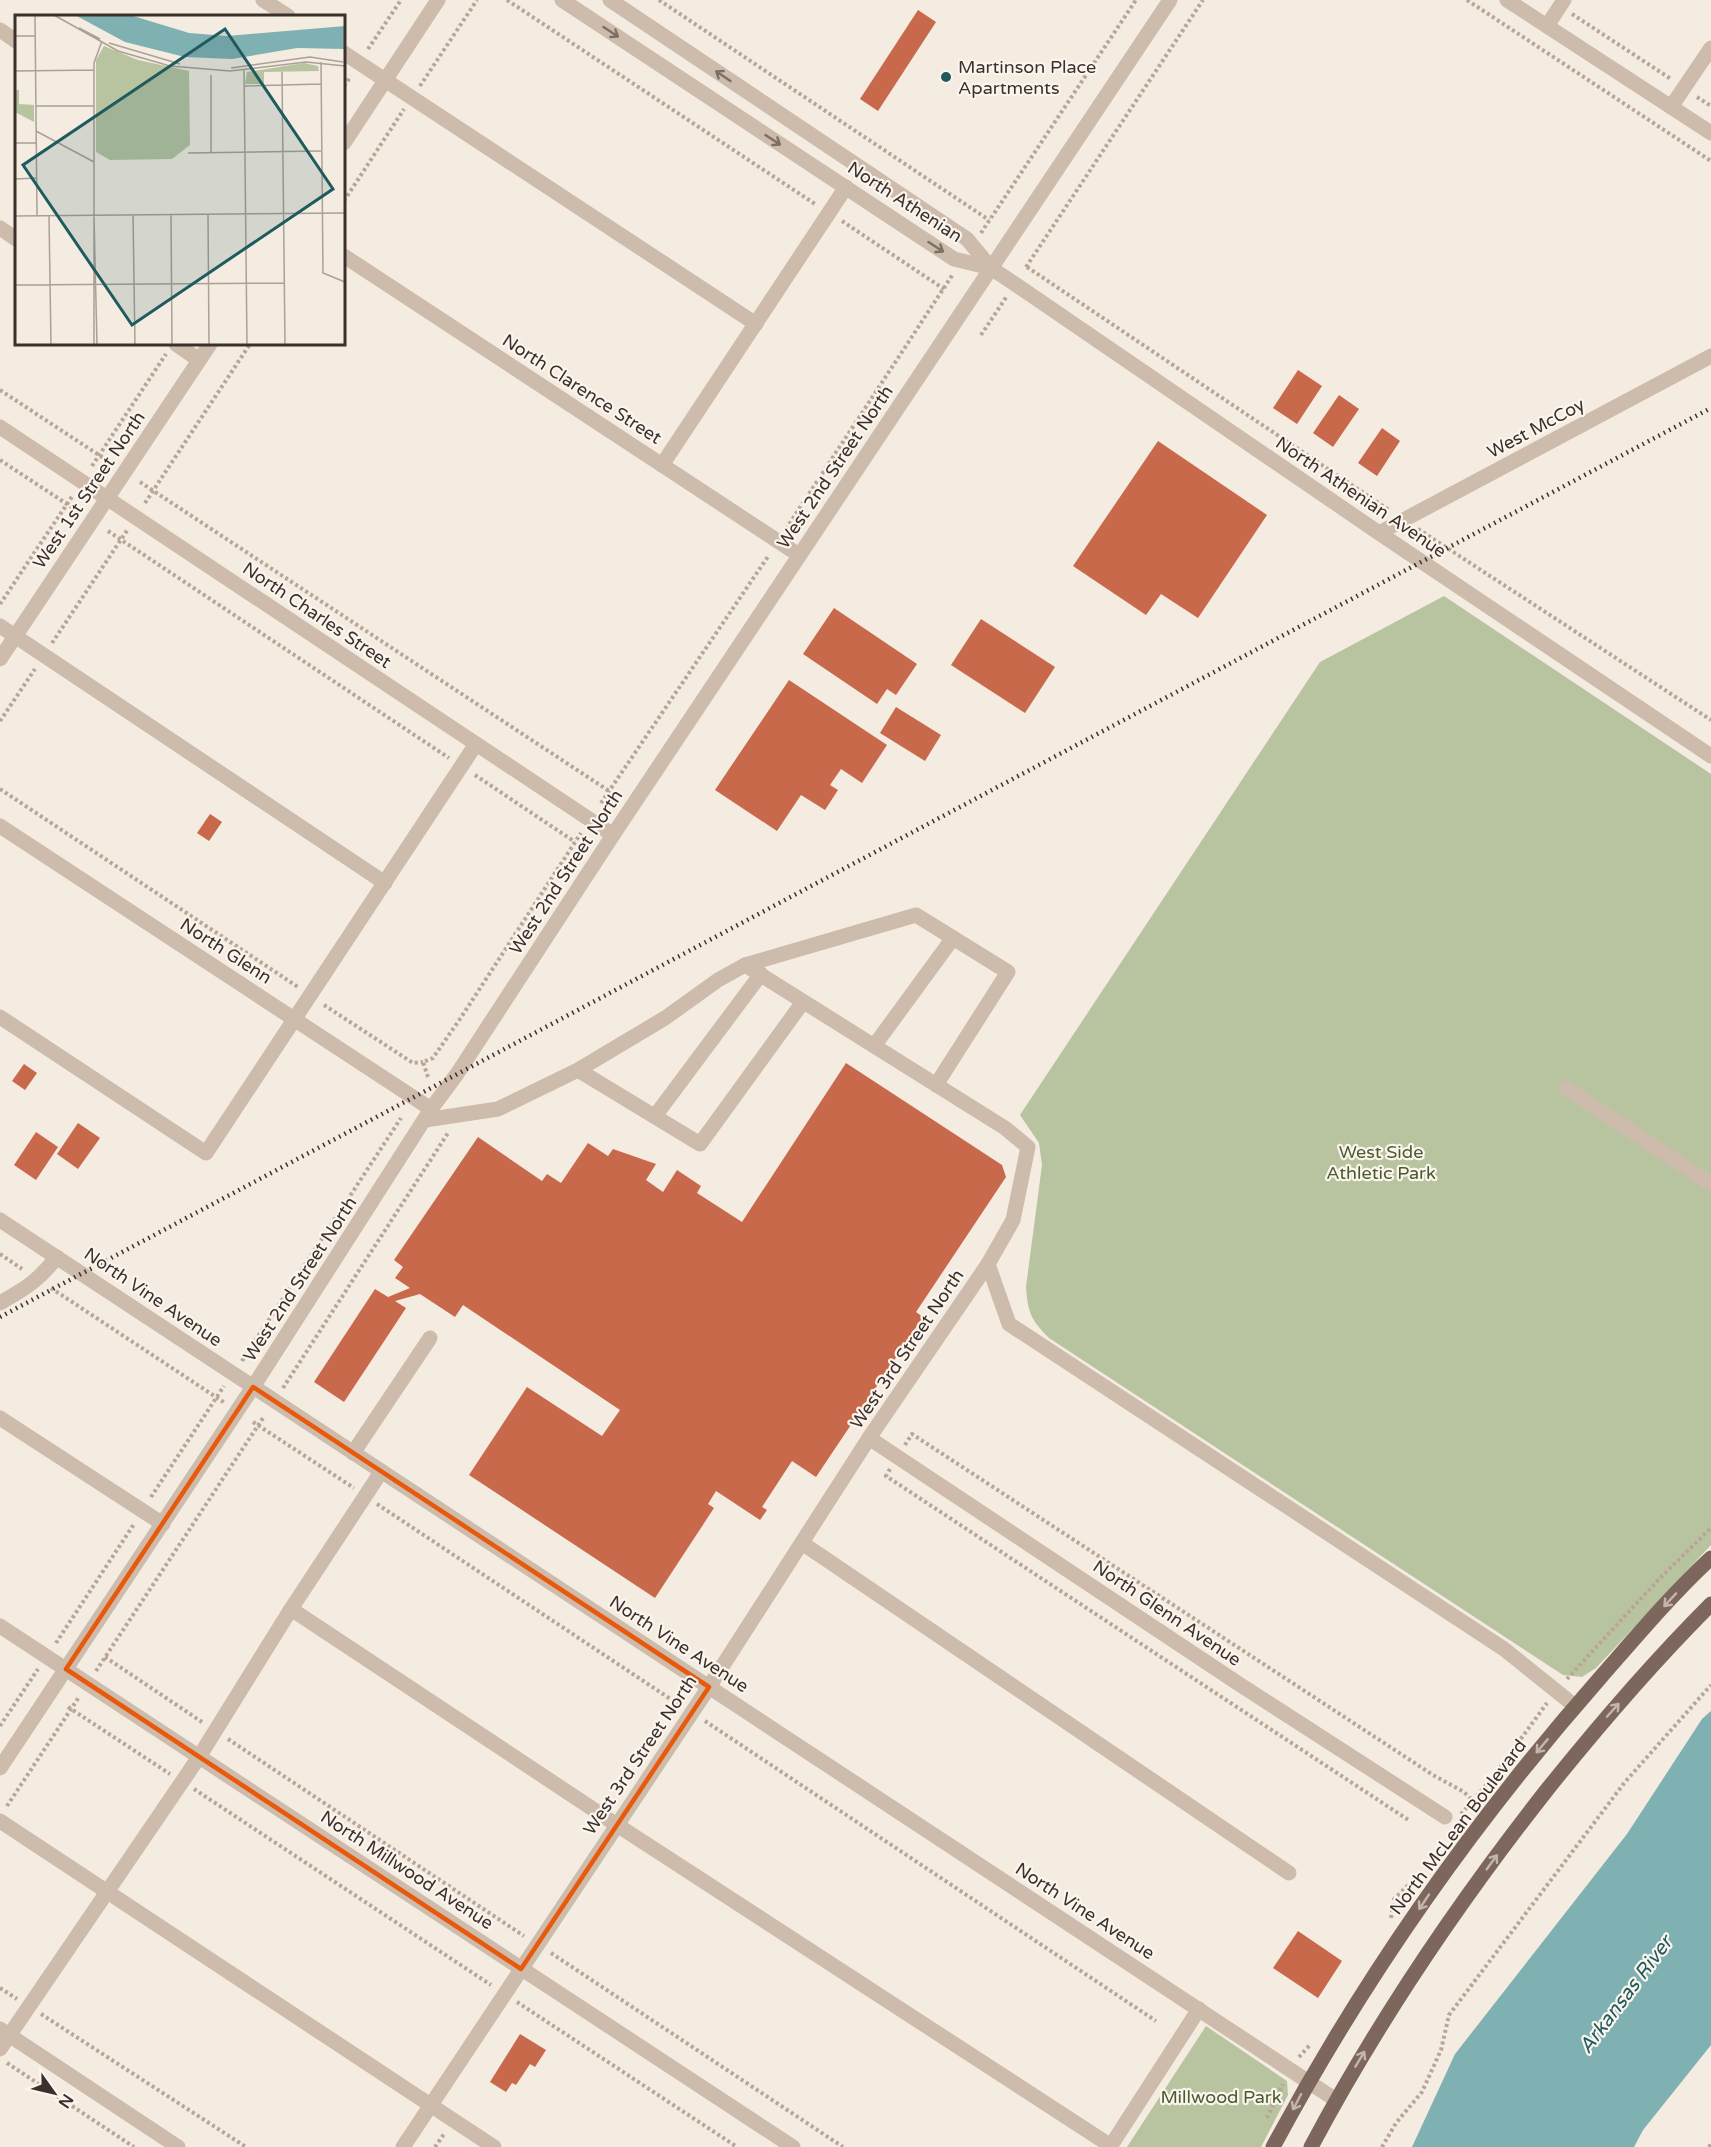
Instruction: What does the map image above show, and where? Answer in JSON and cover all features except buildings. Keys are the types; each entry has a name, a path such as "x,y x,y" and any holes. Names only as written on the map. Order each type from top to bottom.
{"main road":[{"name":"North McLean Boulevard","path":"1273,2147 1308,2082 1373,1977 1431,1892 1516,1777 1642,1629 1711,1558"},
{"path":"1311,2147 1384,2019 1436,1939 1512,1835 1592,1734 1711,1604"}],"street":[{"path":"263,0 286,15"},
{"path":"345,141 438,0"},
{"name":"North Athenian","path":"562,0 954,259 991,268"},
{"name":"North Athenian","path":"610,0 967,239 991,268"},
{"name":"West 2nd Street North","path":"0,1768 253,1388 428,1114 457,1074 613,835 1170,0"},
{"path":"1507,0 1711,133"},
{"path":"1547,26 1562,3"},
{"path":"0,30 15,39"},
{"path":"1671,107 1711,48"},
{"path":"345,54 756,324"},
{"path":"662,465 846,187"},
{"path":"0,228 15,238"},
{"name":"North Clarence Street","path":"345,257 799,555"},
{"name":"North Athenian Avenue","path":"991,268 1711,756"},
{"name":"West 1st Street North","path":"0,659 209,345"},
{"path":"171,348 199,360"},
{"name":"West McCoy","path":"1379,533 1711,356"},
{"name":"North Charles Street","path":"0,428 613,835"},
{"path":"0,626 385,883"},
{"path":"0,1017 206,1153 476,744"},
{"name":"North Glenn","path":"0,826 295,1020 428,1114"},
{"path":"428,1114 460,1114 498,1109 578,1070 665,1018 718,980 745,965 916,915 1008,972 936,1085 745,965"},
{"path":"874,1046 953,938"},
{"path":"655,1116 761,974"},
{"path":"578,1070 700,1144 803,1002"},
{"name":"West 3rd Street North","path":"403,2147 692,1713 869,1438 988,1264 1013,1220 1028,1147 1005,1128 936,1085"},
{"path":"1566,1088 1711,1184"},
{"name":"North Vine Avenue","path":"0,1220 1336,2100"},
{"path":"0,1303 38,1279 57,1257"},
{"path":"988,1264 1009,1324 1504,1649 1575,1706"},
{"path":"353,1453 430,1338"},
{"path":"0,1418 163,1524"},
{"name":"North Glenn Avenue","path":"869,1438 1444,1817"},
{"path":"0,2049 4,2032 29,2006 199,1757 291,1609 381,1472"},
{"path":"802,1543 1288,1873"},
{"path":"291,1609 1110,2147 1199,2009"},
{"name":"North Millwood Avenue","path":"0,1626 793,2147"},
{"path":"0,1821 494,2147"},
{"path":"4,2032 178,2147"}],"path":[{"path":"345,84 401,0"},
{"path":"507,0 944,289"},
{"path":"659,0 989,220"},
{"path":"972,245 1136,0"},
{"path":"981,334 1203,0"},
{"path":"1467,0 1711,161"},
{"path":"1562,3 1711,106"},
{"path":"601,803 778,542 962,261"},
{"path":"1026,267 1404,520 1711,720"},
{"path":"145,503 249,345"},
{"path":"92,466 171,348"},
{"path":"0,390 111,463"},
{"path":"0,460 79,512"},
{"path":"140,482 609,791"},
{"path":"0,604 74,494"},
{"path":"0,721 128,530"},
{"path":"108,531 575,842"},
{"path":"0,789 413,1063 433,1058 582,832"},
{"path":"423,1062 428,1077"},
{"path":"282,1389 460,1114"},
{"path":"241,1361 401,1118"},
{"path":"0,1254 226,1403"},
{"path":"0,1726 226,1384"},
{"path":"6,1807 263,1418"},
{"path":"253,1422 1156,2021"},
{"path":"105,1658 843,2147"},
{"path":"1382,2147 1396,2123 1422,2092 1440,2050 1449,2015 1625,1782 1711,1684"},
{"path":"70,1708 737,2147"},
{"path":"0,1988 246,2147"},
{"path":"0,2058 134,2147"},
{"path":"435,2147 446,2131"}],"highlighted area":[{"path":"253,1387 709,1687 521,1969 66,1669"}],"green space":[{"name":"West Side Athletic Park","path":"1444,596 1711,774 1711,1545 1596,1668 1582,1677 1563,1675 1049,1338 1032,1316 1027,1296 1026,1287 1042,1165 1039,1143 1020,1115 1320,662"},
{"name":"Millwood Park","path":"1206,2026 1287,2081 1288,2095 1261,2147 1127,2147"}],"water":[{"name":"Arkansas River","path":"1711,1711 1711,2045 1643,2130 1634,2147 1412,2147 1455,2054 1627,1834 1702,1719"}],"railway":[{"path":"0,1317 1711,408"}],"place":[{"name":"Martinson Place Apartments","path":"946,77"}]}
